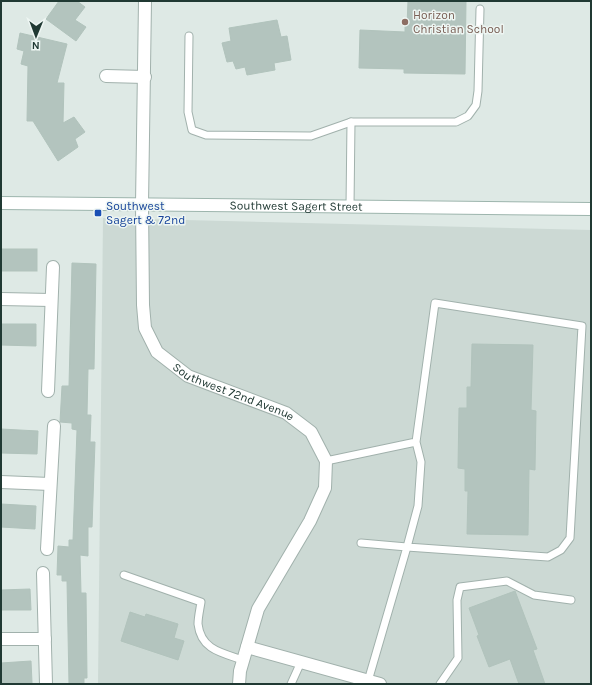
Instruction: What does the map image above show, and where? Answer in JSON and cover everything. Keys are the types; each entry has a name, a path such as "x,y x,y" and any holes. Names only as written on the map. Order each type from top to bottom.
{"street":[{"name":"Southwest 72nd Avenue","path":"145,1 142,204 143,305 145,328 157,352 188,376 286,413 311,432 326,461 325,488 310,521 258,609 240,671 239,684"},
{"path":"106,76 145,77"},
{"name":"Southwest Sagert Street","path":"1,203 591,209"},
{"path":"48,391 52,267"},
{"path":"1,300 51,300"},
{"path":"47,549 54,426"},
{"path":"1,482 50,484"},
{"path":"43,573 46,684"},
{"path":"1,640 45,639"},
{"path":"247,647 380,684"}],"lane":[{"path":"189,36 188,112 192,130 206,135 311,136 351,122 456,122 468,116 476,105 478,91 480,9"},
{"path":"350,206 351,122"},
{"path":"361,543 407,547 548,557 561,550 570,538 582,326 436,303 416,442 420,462 418,506 407,547 368,681"},
{"path":"326,461 416,442"},
{"path":"124,574 201,602 198,623 202,638 214,650 243,660"},
{"path":"440,684 458,658 457,600 460,587 507,581 534,595 571,600"},
{"path":"291,684 301,662"}],"shaded area":[{"path":"103,218 591,230 591,684 98,684"}],"building":[{"path":"59,1 77,1 85,7 75,20 86,27 76,41 46,19"},
{"path":"408,1 466,1 465,74 404,73 404,69 359,68 360,30 405,32 405,25 407,25"},
{"path":"277,20 281,37 287,36 291,60 274,63 275,70 247,75 245,67 236,69 233,61 227,62 222,43 231,41 229,28"},
{"path":"20,33 67,44 57,83 64,83 63,123 74,117 85,132 75,139 78,147 58,161 33,121 27,121 28,66 21,64 24,51 17,49"},
{"path":"1,249 37,249 37,271 1,271"},
{"path":"72,263 96,264 94,369 88,369 87,415 91,415 90,442 95,442 92,527 88,527 88,556 80,555 81,593 86,593 87,678 84,678 84,684 69,684 67,581 62,581 62,575 57,575 58,546 69,547 69,540 73,540 77,430 72,429 72,423 60,422 62,386 69,386"},
{"path":"1,324 36,324 36,346 1,345"},
{"path":"472,344 533,345 531,410 536,411 535,470 529,469 528,535 467,534 468,491 465,491 465,469 458,468 459,408 467,408 467,387 471,387"},
{"path":"1,429 38,431 37,454 1,453"},
{"path":"1,504 36,506 35,529 1,527"},
{"path":"30,589 31,610 1,610 1,590"},
{"path":"515,591 537,649 533,650 545,684 519,684 510,659 489,667 477,636 479,635 469,608"},
{"path":"130,612 145,617 146,614 178,624 174,638 184,641 178,660 121,641"},
{"path":"31,661 32,683 1,684 1,663"}],"place":[{"name":"Horizon Christian School","path":"405,22"},
{"name":"Southwest Sagert & 72nd","path":"98,213"}]}
